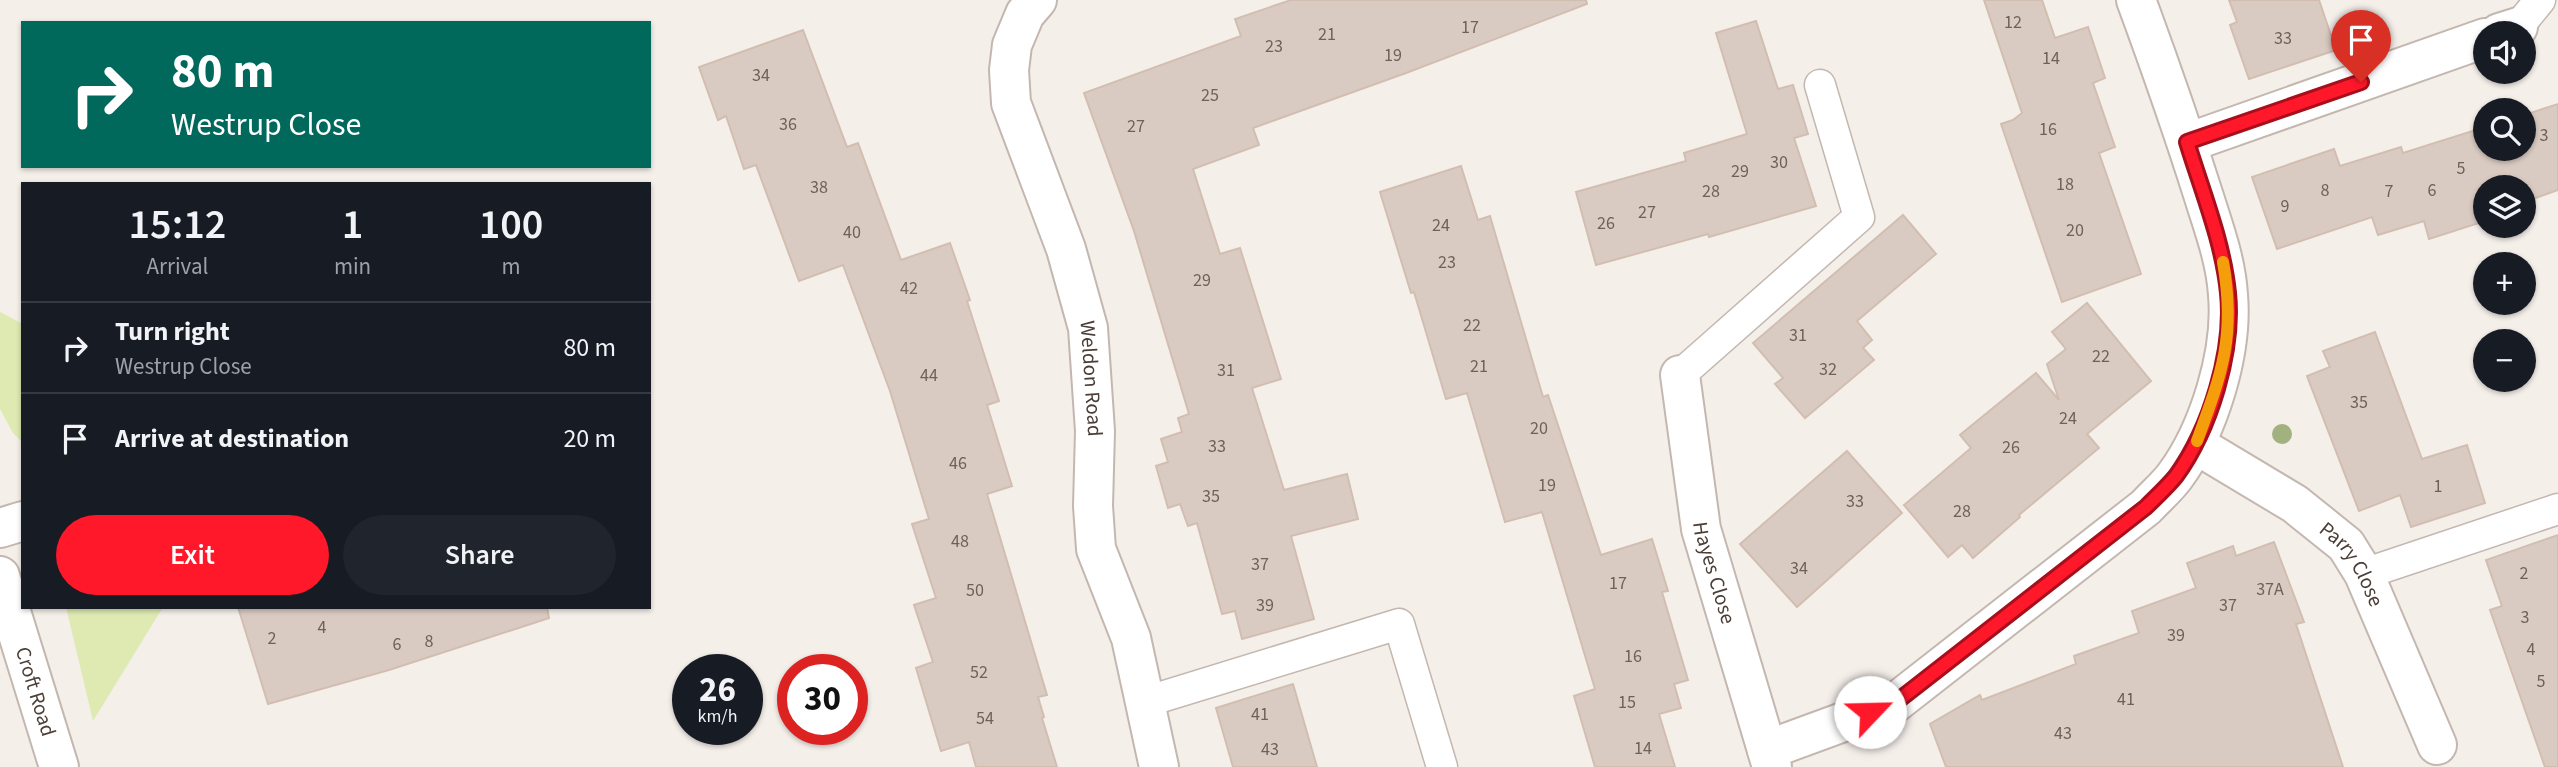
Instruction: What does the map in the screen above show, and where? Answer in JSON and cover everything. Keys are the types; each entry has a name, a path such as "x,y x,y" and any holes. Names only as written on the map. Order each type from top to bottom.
{"street":[{"name":"Weldon Road","path":"1037,0 1025,14 1012,46 1009,70 1011,103 1066,250 1088,328 1095,431 1093,506 1096,549 1131,638 1159,767"},
{"path":"1770,758 1895,703 2146,507 2174,478 2196,444 2223,366 2228,335 2228,294 2221,253 2187,142 2136,0"},
{"path":"2187,142 2473,38"},
{"name":"Hayes Close","path":"1680,375 1701,529 1770,758"},
{"name":"Parry Close","path":"2196,444 2295,504 2346,545 2364,574 2437,746"},
{"path":"0,528 21,522"},
{"name":"Croft Road","path":"0,576 59,767"}],"lane":[{"path":"1680,375 1859,217 1820,85"},
{"path":"2364,574 2558,509"},
{"path":"1145,702 1399,624 1442,767"}],"green space":[{"path":"0,312 21,323 21,441 13,433 0,409"},
{"path":"66,609 162,609 93,721"}],"building":[{"path":"1291,0 1586,0 1587,4 1253,128 1259,145 1193,169 1220,254 1240,248 1281,379 1252,388 1284,490 1347,474 1358,519 1291,536 1314,619 1242,639 1235,611 1222,614 1197,523 1188,526 1180,504 1168,508 1156,466 1168,462 1161,439 1182,432 1178,418 1189,414 1134,231 1084,93 1241,36 1235,19"},
{"path":"1984,0 2042,0 2055,38 2088,27 2105,78 2093,83 2115,147 2099,153 2141,274 2062,302 2001,124 2022,113"},
{"path":"2229,0 2319,0 2336,50 2249,79 2230,25 2237,22"},
{"path":"1756,21 1778,89 1793,85 1808,134 1794,138 1816,206 1709,237 1708,234 1596,265 1576,192 1686,161 1684,153 1747,134 1716,33"},
{"path":"803,30 847,147 858,143 901,260 950,243 970,300 967,301 999,401 987,405 1012,486 987,494 1047,695 1038,697 1057,767 976,767 969,742 941,751 916,668 933,662 914,605 936,598 912,524 929,519 890,391 843,265 799,281 756,165 744,169 726,116 718,120 699,67"},
{"path":"2558,104 2558,190 2536,198 2536,175 2473,175 2473,225 2429,239 2424,221 2378,235 2372,217 2277,249 2252,177 2334,149 2340,166 2401,147 2403,153 2473,131 2473,161 2536,161 2536,111"},
{"path":"1461,166 1478,220 1490,216 1543,397 1548,395 1601,555 1652,539 1668,591 1662,592 1688,680 1674,684 1681,708 1659,714 1675,767 1595,767 1574,696 1595,689 1542,512 1505,522 1467,393 1446,399 1380,192"},
{"path":"1903,215 1936,254 1857,321 1872,340 1863,348 1874,360 1805,418 1775,384 1783,378 1753,343"},
{"path":"2087,303 2151,381 2087,434 2099,448 2019,515 2020,517 1973,558 1962,545 1948,557 1904,505 1971,448 1960,435 2036,373 2059,400 2047,364 2066,349 2052,332"},
{"path":"2375,332 2422,459 2467,445 2485,503 2411,527 2400,495 2359,511 2307,376 2330,367 2323,351"},
{"path":"1847,451 1902,513 1797,607 1740,544"},
{"path":"2558,535 2558,767 2545,767 2490,610 2502,606 2486,560"},
{"path":"2274,542 2304,622 2296,624 2343,767 1946,767 1930,724 1980,695 1982,700 2076,664 2074,656 2139,633 2132,611 2196,588 2187,563 2233,546 2236,556"},
{"path":"239,609 547,609 549,618 389,670 268,704"},
{"path":"1293,684 1317,767 1233,767 1216,708"}],"slow traffic":[{"path":"2197,441 2223,366 2228,335 2228,294 2223,262"}],"route":[{"path":"1870,712 1895,703 2146,507 2174,478 2196,444 2223,366 2228,335 2228,294 2221,253 2187,142 2361,82"}]}
